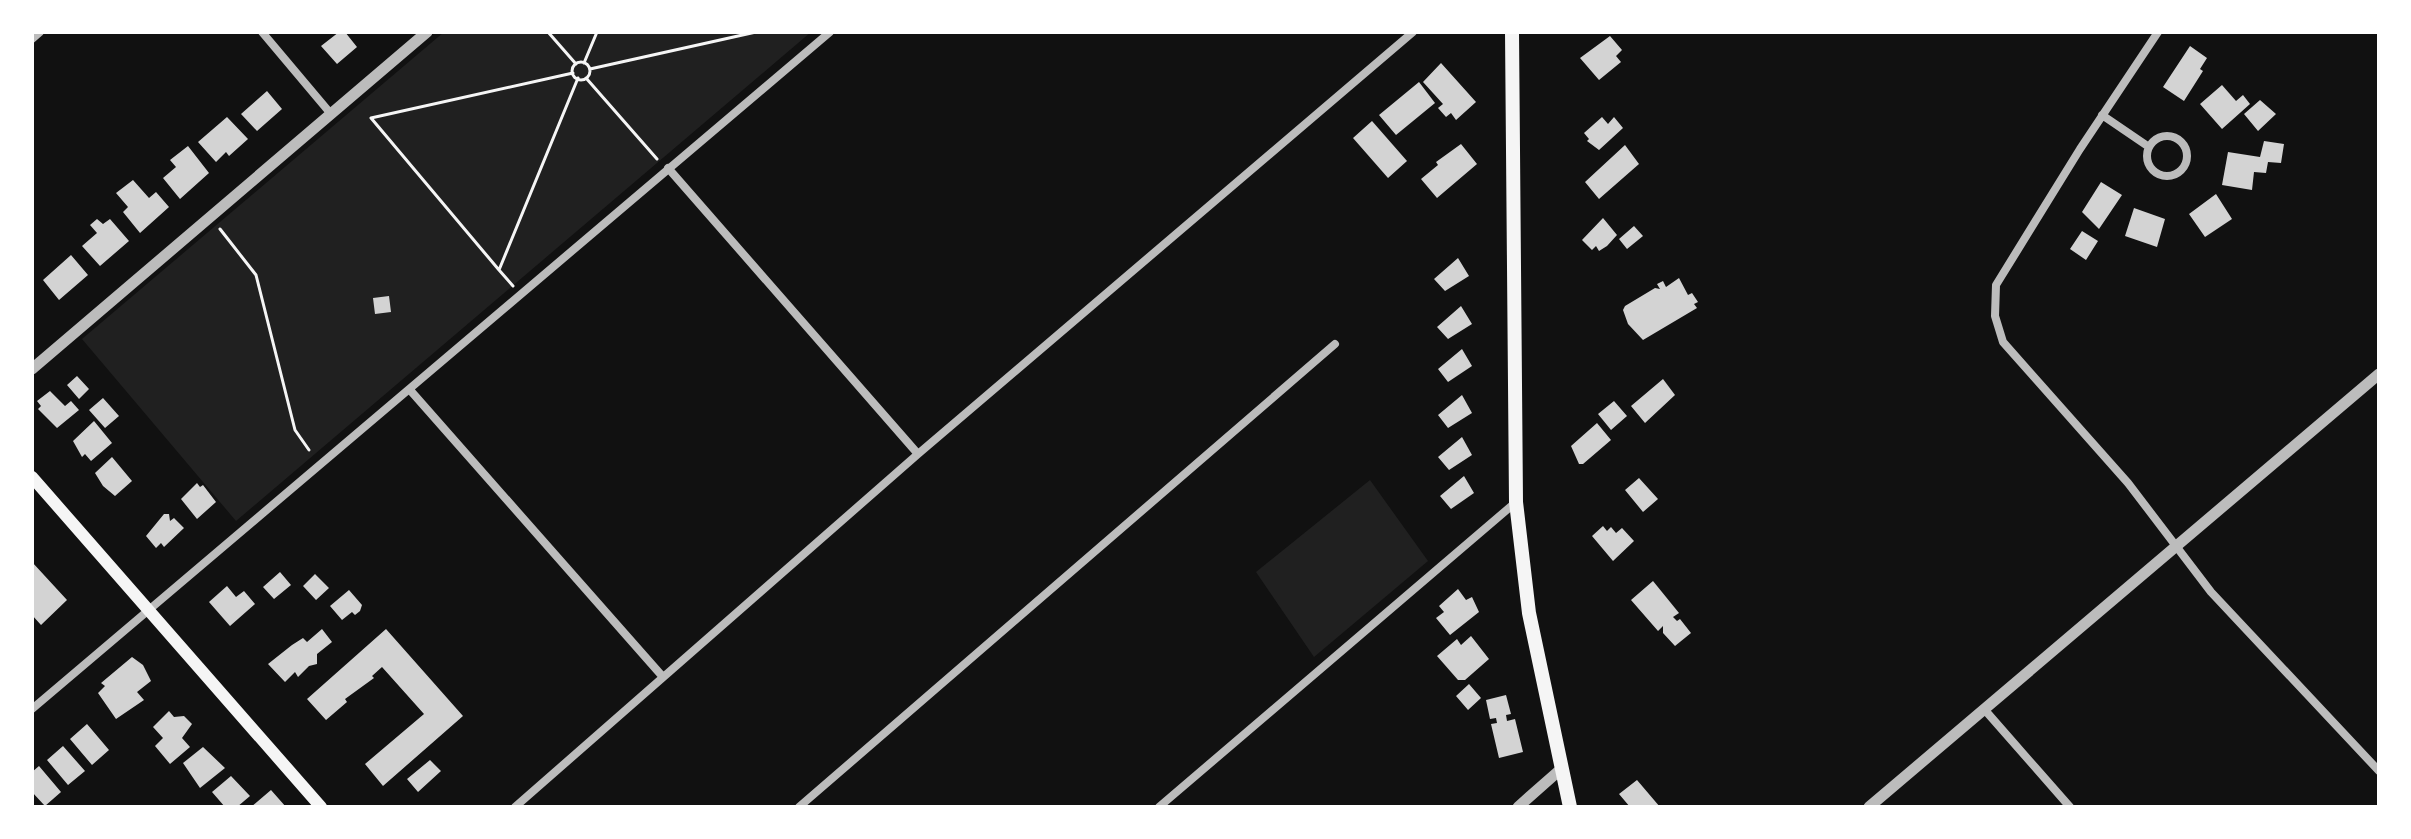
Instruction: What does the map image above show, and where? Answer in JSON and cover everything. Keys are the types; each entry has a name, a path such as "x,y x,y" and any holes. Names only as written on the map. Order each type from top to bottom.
{"main road":[{"path":"1512,32 1516,502 1529,613 1570,807"},
{"path":"32,477 321,807"}],"street":[{"path":"32,39 40,32"},
{"path":"262,32 331,114"},
{"path":"32,369 427,32"},
{"path":"32,709 830,32"},
{"path":"2158,32 2102,115 1996,285 1995,316 2003,342 2128,483 2211,592 2379,771"},
{"path":"515,807 918,454 1411,33"},
{"path":"2102,115 2149,147"},
{"path":"2164,136 2176,138 2187,153 2184,165 2174,174 2155,171 2148,160 2149,147 2164,136"},
{"path":"668,168 918,454"},
{"path":"799,807 1335,344"},
{"path":"1869,807 2379,374"},
{"path":"410,390 663,677"},
{"path":"1159,807 1516,502"},
{"path":"1984,709 2070,807"},
{"path":"1518,807 1561,769"}],"path":[{"path":"548,32 576,64"},
{"path":"584,63 597,32"},
{"path":"590,69 756,32"},
{"path":"576,64 584,63"},
{"path":"584,63 590,69"},
{"path":"573,73 576,64"},
{"path":"586,78 590,69"},
{"path":"573,73 578,78 586,78 659,161"},
{"path":"512,285 370,118 573,73"},
{"path":"499,270 578,78"},
{"path":"220,229 256,275 295,430 309,450"}],"shaded area":[{"path":"444,32 811,32 236,521 82,339"},
{"path":"1370,480 1428,561 1314,657 1256,572"}],"building":[{"path":"339,32 345,32 357,47 337,64 321,46"},
{"path":"1610,36 1622,50 1616,56 1621,62 1599,80 1580,58"},
{"path":"2190,46 2207,58 2200,69 2203,71 2184,101 2163,87"},
{"path":"1441,63 1476,102 1456,120 1451,113 1446,117 1438,108 1443,104 1423,82"},
{"path":"1419,82 1435,103 1396,135 1379,115"},
{"path":"2222,85 2236,101 2243,95 2250,104 2222,129 2200,104"},
{"path":"267,91 282,109 257,131 241,114"},
{"path":"2260,100 2276,114 2258,131 2244,114"},
{"path":"227,117 248,139 229,156 226,152 216,162 198,142"},
{"path":"1602,117 1608,124 1614,117 1623,128 1599,150 1587,141 1589,139 1584,133"},
{"path":"1372,121 1407,161 1388,178 1353,138"},
{"path":"2264,141 2284,144 2281,163 2268,162 2266,173 2254,172 2252,190 2222,185 2228,152 2260,157"},
{"path":"1461,144 1477,164 1437,198 1421,179 1438,165 1436,162"},
{"path":"1625,145 1639,164 1599,199 1585,182"},
{"path":"188,146 209,173 180,199 163,178 176,167 170,160"},
{"path":"133,180 149,198 156,192 169,207 140,233 123,212 128,207 116,193"},
{"path":"2101,182 2122,195 2099,229 2082,212"},
{"path":"2216,194 2232,219 2205,237 2189,214"},
{"path":"2134,208 2165,219 2157,247 2125,236"},
{"path":"1603,218 1617,235 1599,251 1596,246 1592,250 1582,240"},
{"path":"97,219 103,224 110,219 129,241 100,266 82,246 97,233 90,225"},
{"path":"1634,226 1643,236 1627,249 1619,239"},
{"path":"2082,231 2098,241 2086,260 2070,249"},
{"path":"71,255 88,275 59,300 43,280"},
{"path":"1458,258 1469,276 1445,291 1434,279"},
{"path":"1679,278 1688,295 1692,293 1698,302 1694,304 1697,308 1643,340 1628,324 1623,310 1625,306 1655,288 1660,289 1657,284 1663,281 1666,287"},
{"path":"389,296 391,312 375,314 373,298"},
{"path":"1461,306 1472,324 1448,339 1437,327"},
{"path":"1462,349 1472,366 1448,382 1438,369"},
{"path":"77,376 89,389 79,399 67,385"},
{"path":"1663,379 1675,395 1645,423 1631,406"},
{"path":"50,391 65,406 71,401 79,410 57,428 38,409 41,406 37,401"},
{"path":"1462,395 1472,413 1448,428 1438,415"},
{"path":"103,398 119,416 105,428 89,410"},
{"path":"1614,401 1627,416 1611,430 1598,414"},
{"path":"94,421 112,443 91,461 85,454 82,457 73,441"},
{"path":"1597,423 1611,440 1579,464 1571,446"},
{"path":"1462,437 1472,455 1449,470 1438,457"},
{"path":"112,457 132,481 115,496 103,486 95,473"},
{"path":"1464,476 1474,493 1451,509 1440,496"},
{"path":"1639,478 1658,499 1643,512 1625,490"},
{"path":"197,483 200,487 203,485 216,502 197,519 181,499"},
{"path":"164,514 169,514 170,521 174,518 184,528 164,547 161,543 156,548 146,536"},
{"path":"1603,526 1607,531 1611,527 1616,533 1622,528 1634,541 1613,561 1592,536"},
{"path":"32,562 67,600 41,625 32,615"},
{"path":"280,572 291,585 274,599 263,587"},
{"path":"315,574 329,588 316,600 303,586"},
{"path":"1653,581 1679,613 1673,617 1677,621 1680,619 1691,633 1675,646 1663,633 1663,626 1658,631 1631,600"},
{"path":"227,586 236,597 244,591 255,604 230,626 209,602"},
{"path":"1458,589 1466,600 1472,597 1479,612 1450,635 1436,618 1444,612 1439,606"},
{"path":"349,590 362,605 355,615 352,612 342,620 330,606"},
{"path":"322,629 332,642 317,654 317,664 309,666 298,677 295,672 285,682 268,664 292,645 303,638 307,642"},
{"path":"386,629 463,716 383,786 365,764 424,714 382,667 372,676 374,678 345,699 347,702 326,720 307,699"},
{"path":"1471,636 1489,659 1465,680 1458,680 1437,656 1457,639 1461,645"},
{"path":"132,657 143,665 151,681 137,692 144,700 116,719 98,693 105,686 101,683"},
{"path":"1469,684 1481,698 1468,710 1456,696"},
{"path":"1506,695 1511,714 1506,715 1507,721 1515,719 1523,752 1499,758 1491,724 1497,723 1496,718 1490,719 1486,700"},
{"path":"169,711 174,717 184,716 192,724 182,738 190,747 170,764 155,746 163,738 153,727"},
{"path":"87,724 109,750 92,765 70,739"},
{"path":"63,746 85,771 68,785 47,760"},
{"path":"203,747 225,768 200,788 183,763"},
{"path":"430,760 441,771 418,792 407,779"},
{"path":"39,766 61,792 45,806 32,792 32,772"},
{"path":"231,776 250,796 237,807 225,807 212,792"},
{"path":"1637,780 1660,807 1630,807 1619,794"},
{"path":"271,790 286,807 251,807"}]}
